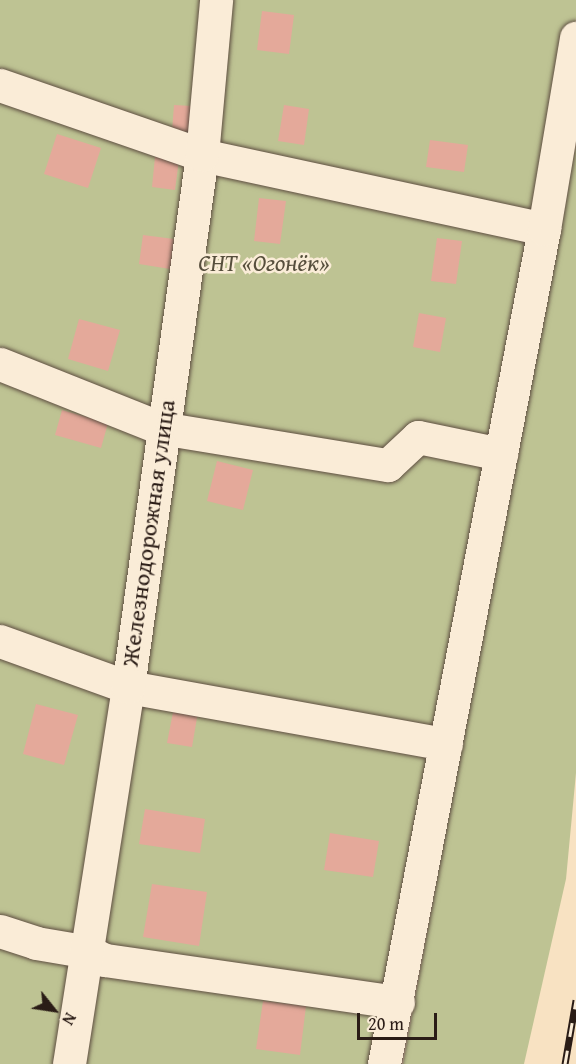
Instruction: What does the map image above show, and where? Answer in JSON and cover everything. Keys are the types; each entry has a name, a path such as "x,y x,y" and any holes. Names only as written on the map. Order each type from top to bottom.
{"street":[{"name":"Железнодорожная улица","path":"69,1064 89,952 128,687 161,428 202,155 216,0"},
{"path":"384,1064 398,1002 544,229 576,38"},
{"path":"0,85 202,155 544,229"},
{"path":"0,364 161,428 388,465 418,437 501,454"},
{"path":"0,641 128,687 446,744"},
{"path":"0,931 36,943 89,952 105,960 398,1002"}],"green space":[{"name":"СНТ «Огонёк»","path":"0,0 576,0 576,18 385,1064 0,1064"},
{"path":"576,146 576,773 566,879 524,1064 403,1064 559,213"}],"building":[{"path":"262,11 294,15 289,54 257,50"},
{"path":"174,105 192,106 190,132 172,131"},
{"path":"284,105 309,109 304,145 278,141"},
{"path":"57,134 101,148 88,188 44,174"},
{"path":"430,140 468,145 464,172 426,167"},
{"path":"155,157 179,160 175,190 152,187"},
{"path":"259,198 286,201 280,244 254,241"},
{"path":"143,235 174,239 170,269 139,264"},
{"path":"437,238 462,241 456,284 431,281"},
{"path":"419,313 446,318 440,352 413,347"},
{"path":"79,319 120,330 108,371 68,359"},
{"path":"62,410 108,423 101,448 55,435"},
{"path":"217,461 253,470 243,510 207,501"},
{"path":"175,702 199,706 192,747 167,743"},
{"path":"36,704 78,715 64,765 23,754"},
{"path":"145,809 205,819 200,853 139,844"},
{"path":"330,833 379,841 373,877 324,870"},
{"path":"152,884 207,892 199,946 143,937"},
{"path":"263,1001 306,1006 300,1055 256,1049"}],"railway":[{"path":"565,1064 576,1000"}]}
